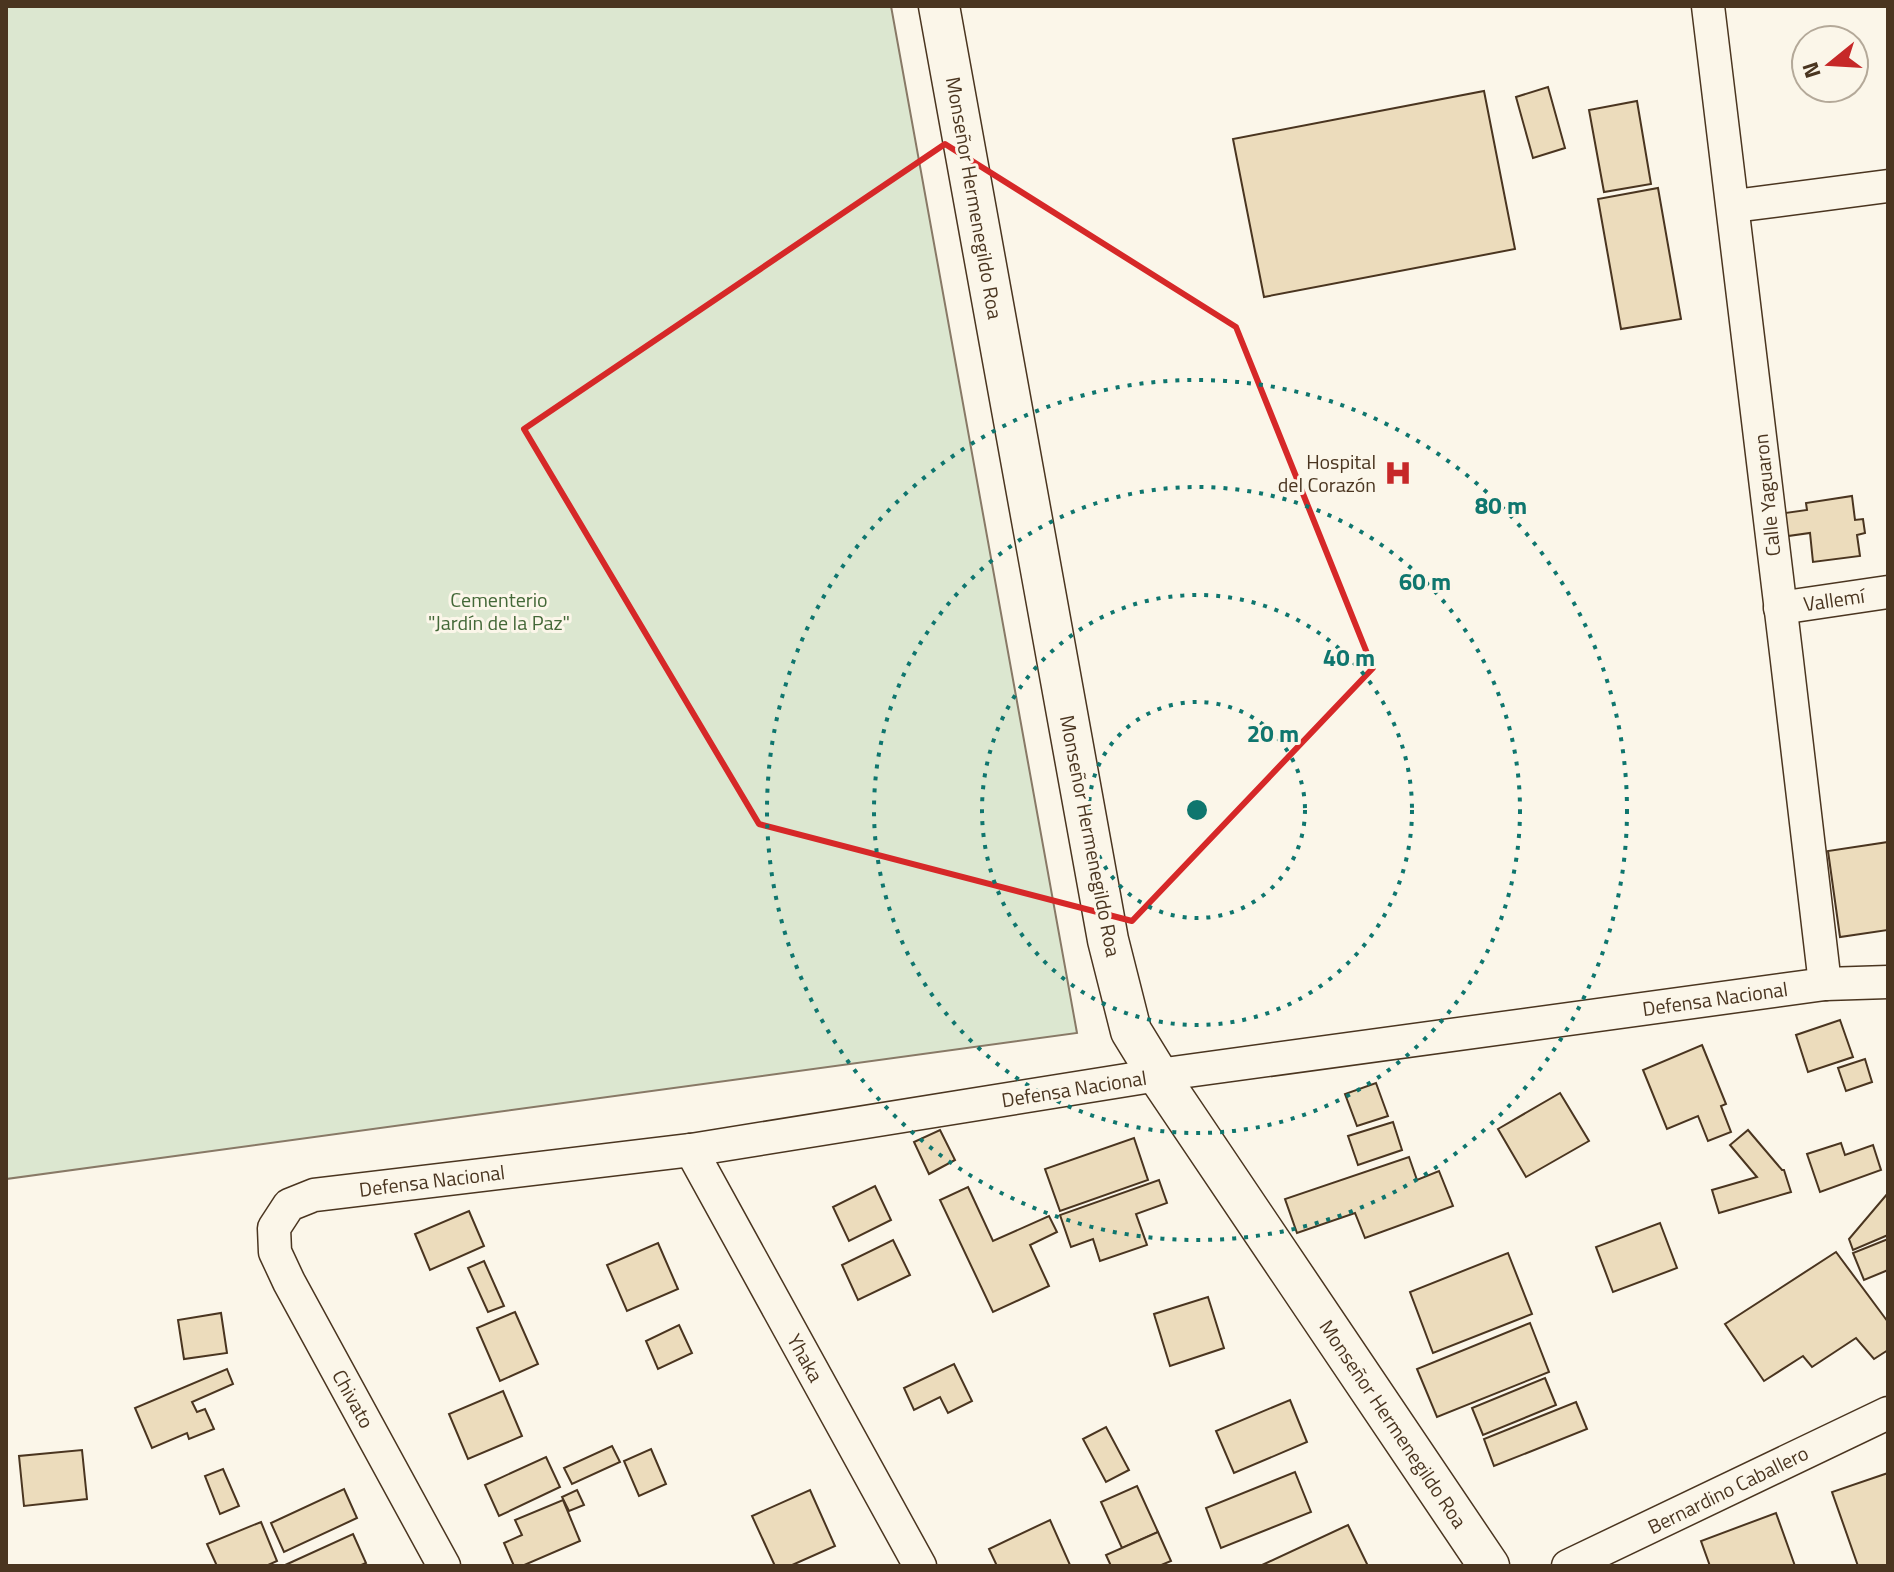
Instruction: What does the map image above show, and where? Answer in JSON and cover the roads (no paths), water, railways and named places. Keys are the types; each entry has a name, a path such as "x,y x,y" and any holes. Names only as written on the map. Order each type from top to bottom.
{"street":[{"name":"Monseñor Hermenegildo Roa","path":"939,6 1108,940 1131,1031 1489,1566"},
{"name":"Calle Yaguaron","path":"1708,6 1825,984"},
{"path":"1734,206 1888,186"},
{"name":"Vallemí","path":"1780,608 1888,592"},
{"name":"Defensa Nacional","path":"274,1228 289,1205 314,1195 691,1150 1158,1075 1825,984 1888,982"},
{"name":"Yhaka","path":"691,1150 920,1566"},
{"name":"Chivato","path":"274,1228 275,1252 289,1282 444,1566"},
{"name":"Bernardino Caballero","path":"1568,1566 1888,1413"}],"place":[{"name":"Hospital del Corazón","path":"1398,473"}],"park label":[{"name":"Cementerio \"Jardín de la Paz\"","path":"499,612"}]}
